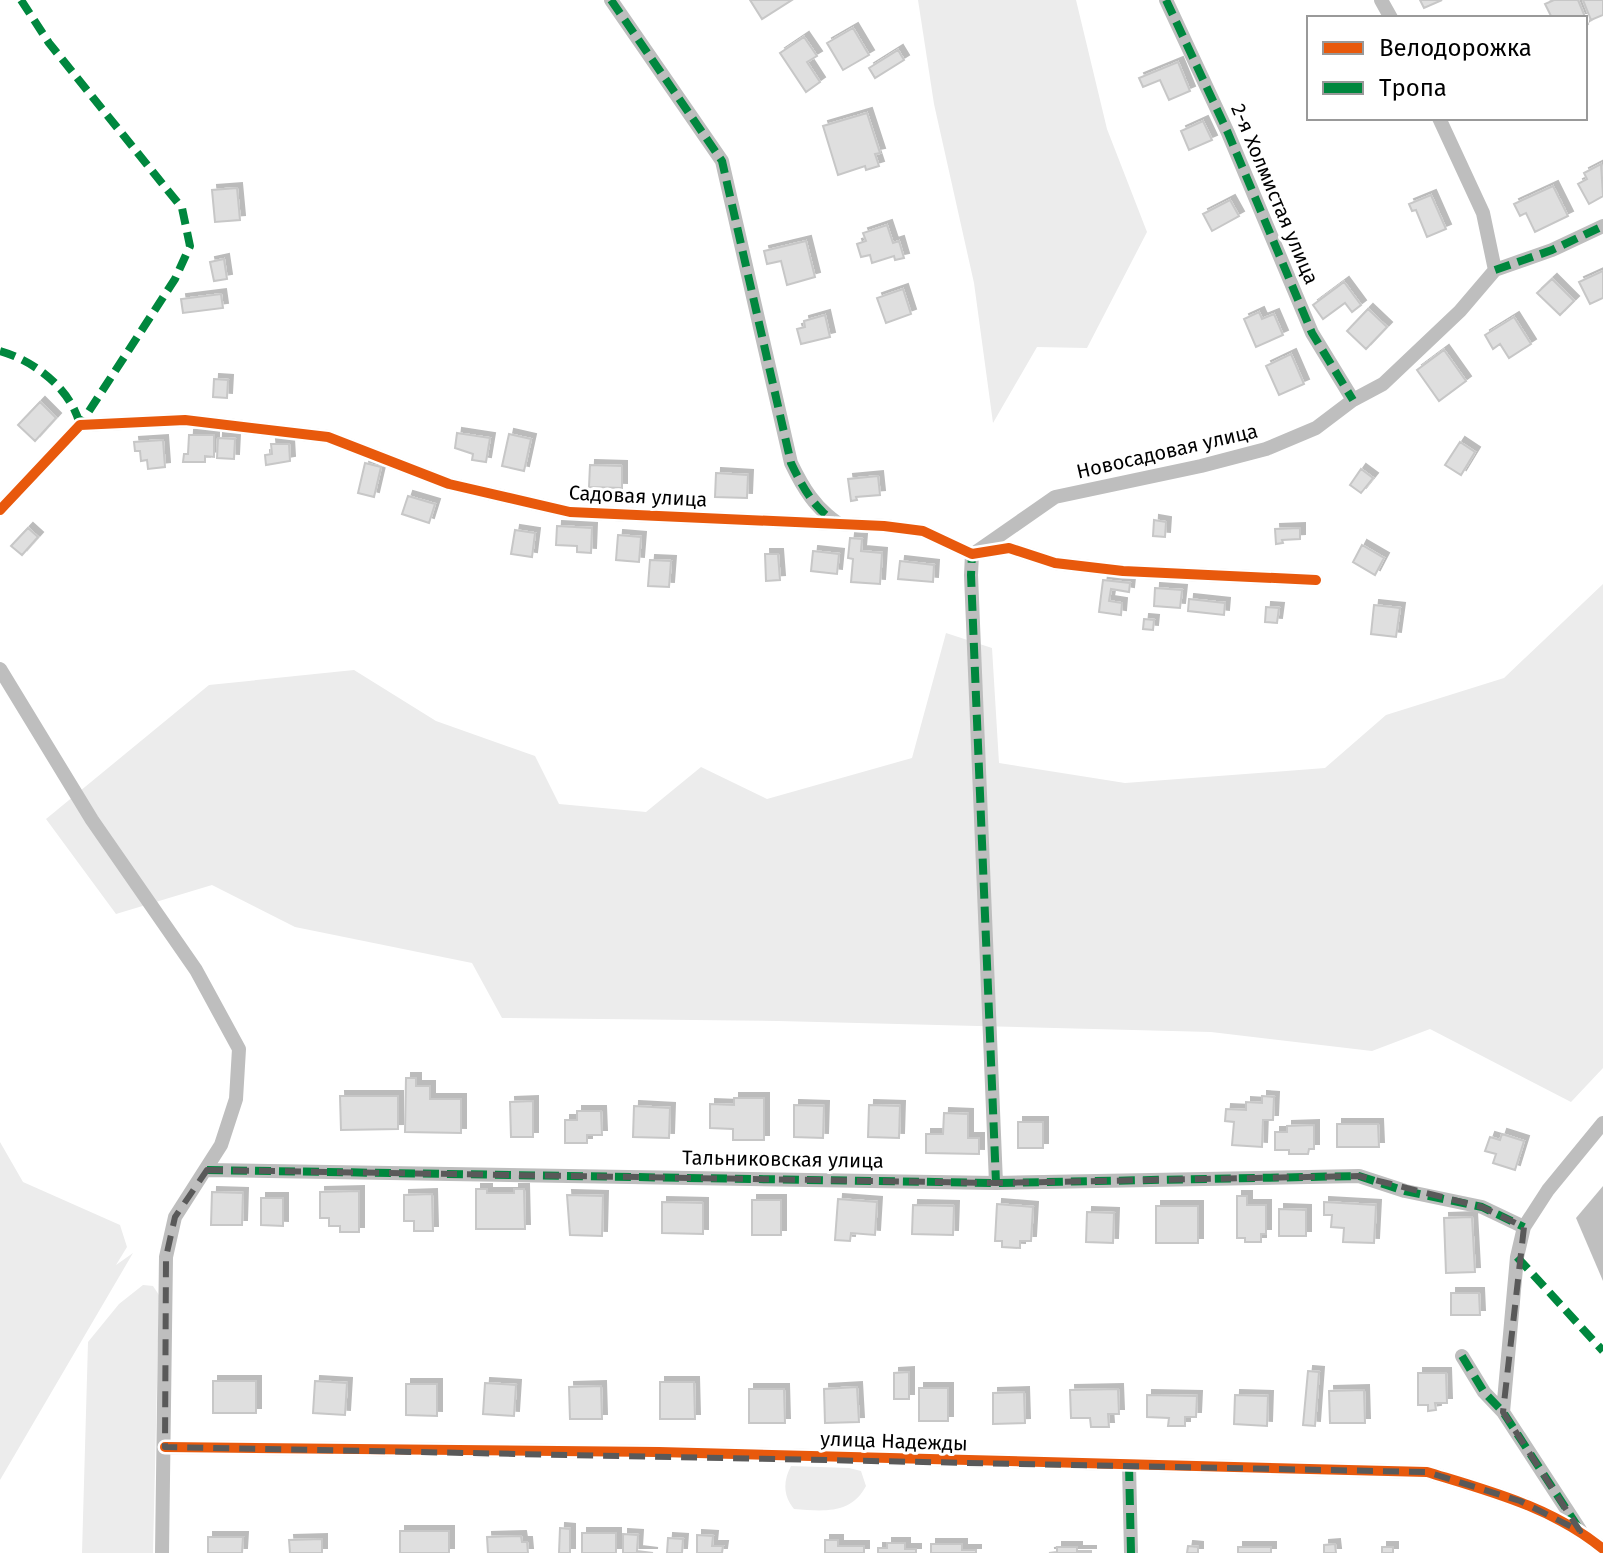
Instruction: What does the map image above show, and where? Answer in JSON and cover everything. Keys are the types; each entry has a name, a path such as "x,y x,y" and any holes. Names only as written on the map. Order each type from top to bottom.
{"street":[{"path":"611,0 722,161 791,463 805,491 824,514 839,524"},
{"name":"2-я Холмистая улица","path":"1166,0 1228,133 1312,333 1353,400"},
{"path":"1440,120 1483,213 1495,270 1552,250 1603,226"},
{"name":"Новосадовая улица","path":"972,554 1055,497 1266,449 1316,428 1353,400 1383,384 1460,311 1495,270"},
{"name":"Садовая улица","path":"0,510 80,425 185,420 328,437 449,484 570,512 839,524 923,531 972,554"},
{"path":"996,1183 972,554 1009,548 1055,563 1123,571 1316,580"},
{"path":"0,669 92,820 196,970 239,1049 236,1099 221,1145 175,1217 166,1257 162,1553"},
{"path":"1503,1412 1517,1257 1524,1227 1548,1190 1603,1123"},
{"name":"Тальниковская улица","path":"207,1170 996,1183 1359,1176 1405,1191 1482,1207 1524,1227"},
{"path":"1462,1356 1484,1392 1503,1412 1580,1531"},
{"name":"улица Надежды","path":"165,1447 659,1452 1427,1472 1520,1501 1580,1531 1603,1549"},
{"path":"1129,1465 1131,1553"}],"highlighted area":[{"path":"207,1170 996,1183 1359,1176 1482,1207 1524,1227 1503,1412 1580,1531 1520,1501 1427,1472 165,1447 166,1257 175,1217"}],"shaded area":[{"path":"918,0 1076,0 1107,129 1147,232 1087,348 1037,347 993,423 974,283 934,104"},
{"path":"1603,584 1603,1068 1571,1102 1430,1029 1372,1051 1211,1032 778,1021 502,1018 472,963 295,927 212,885 116,914 46,819 209,685 354,670 436,721 535,756 559,804 646,812 701,767 767,799 912,758 946,633 992,648 999,763 1125,783 1325,768 1386,715 1504,678"},
{"path":"0,1142 23,1182 120,1225 127,1247 116,1265 133,1253 0,1480"},
{"path":"1603,1186 1603,1281 1576,1218"},
{"path":"143,1285 153,1286 159,1295 153,1553 82,1553 88,1342 119,1304"},
{"path":"791,1466 861,1471 866,1486 844,1507 794,1509 785,1488"}],"building":[{"path":"750,0 792,0 762,19"},
{"path":"1420,0 1442,0 1424,8"},
{"path":"1554,0 1578,0 1585,16 1551,16 1545,4"},
{"path":"1583,0 1603,0 1603,15 1591,20"},
{"path":"853,28 869,55 843,70 827,43"},
{"path":"804,37 817,56 807,62 820,82 806,92 780,53"},
{"path":"898,50 904,60 875,78 869,68"},
{"path":"1178,62 1190,91 1169,100 1160,80 1143,87 1139,78"},
{"path":"867,113 880,153 875,154 879,166 866,170 865,166 838,175 823,126"},
{"path":"1203,121 1212,140 1189,150 1181,131"},
{"path":"1601,164 1603,196 1589,204 1578,184 1587,179 1584,173"},
{"path":"1553,186 1568,216 1535,232 1526,213 1520,216 1514,204"},
{"path":"237,188 240,220 215,222 212,190"},
{"path":"1431,195 1446,229 1427,237 1416,210 1412,211 1409,204"},
{"path":"1230,200 1239,216 1212,231 1203,214"},
{"path":"887,225 893,243 899,241 904,258 895,260 894,256 872,263 870,255 861,257 857,244 866,241 863,233"},
{"path":"806,241 815,277 787,285 781,261 767,264 764,251"},
{"path":"224,259 227,279 214,281 210,262"},
{"path":"1603,271 1603,298 1590,304 1579,282"},
{"path":"1552,279 1574,301 1560,315 1537,293"},
{"path":"1344,282 1361,305 1352,312 1345,303 1323,319 1313,305"},
{"path":"903,289 911,314 886,323 877,298"},
{"path":"221,294 223,308 183,313 181,299"},
{"path":"1368,309 1387,327 1366,349 1347,331"},
{"path":"1259,312 1262,319 1274,314 1283,335 1256,347 1244,319"},
{"path":"825,315 830,337 801,344 797,329 805,327 804,321"},
{"path":"1514,317 1531,344 1509,358 1500,344 1493,349 1485,335"},
{"path":"1444,350 1466,381 1439,401 1417,370"},
{"path":"1291,354 1304,384 1279,395 1266,366"},
{"path":"214,379 228,380 227,398 213,397"},
{"path":"40,402 56,418 35,441 18,425"},
{"path":"457,433 490,438 486,462 472,460 473,454 455,448"},
{"path":"509,434 531,439 524,471 502,466"},
{"path":"189,435 214,435 214,457 205,456 205,462 183,462 184,454 188,454"},
{"path":"218,438 235,439 234,459 217,458"},
{"path":"163,440 165,467 148,469 147,460 141,461 140,451 135,451 134,442"},
{"path":"1460,442 1475,452 1461,475 1445,465"},
{"path":"271,444 289,444 290,461 266,465 265,455 272,454"},
{"path":"365,463 381,467 374,497 358,493"},
{"path":"590,465 622,466 622,488 589,487"},
{"path":"1361,469 1373,478 1361,493 1350,485"},
{"path":"716,473 748,475 747,498 715,497"},
{"path":"878,476 880,495 856,497 857,500 851,501 848,479"},
{"path":"408,496 435,504 429,523 402,514"},
{"path":"1154,520 1166,522 1165,537 1153,536"},
{"path":"557,526 592,528 591,553 577,552 577,546 556,545"},
{"path":"28,528 38,537 22,555 11,546"},
{"path":"1300,528 1300,539 1282,540 1283,543 1276,544 1275,529"},
{"path":"515,530 535,533 532,557 511,554"},
{"path":"618,535 641,537 639,562 616,560"},
{"path":"850,538 862,539 861,551 882,553 880,584 851,582 853,559 848,558"},
{"path":"1362,545 1384,558 1375,575 1353,562"},
{"path":"813,551 839,554 837,574 811,571"},
{"path":"765,554 778,554 780,580 766,581"},
{"path":"650,560 671,561 669,587 648,586"},
{"path":"900,561 934,565 933,582 898,579"},
{"path":"1103,580 1130,583 1129,592 1111,589 1109,601 1122,603 1121,615 1099,612"},
{"path":"1155,588 1182,590 1180,608 1154,606"},
{"path":"1189,599 1225,603 1224,615 1188,611"},
{"path":"1374,605 1400,608 1396,637 1371,634"},
{"path":"1266,607 1279,608 1277,623 1265,622"},
{"path":"1144,619 1154,620 1153,630 1143,629"},
{"path":"406,1078 416,1078 416,1086 430,1086 430,1099 461,1099 461,1133 405,1132"},
{"path":"340,1096 398,1096 398,1129 341,1130"},
{"path":"1262,1096 1274,1097 1273,1120 1263,1120 1262,1147 1232,1145 1234,1122 1225,1121 1226,1109 1246,1110 1246,1102 1262,1103"},
{"path":"734,1098 764,1098 764,1140 733,1140 733,1129 710,1128 710,1104 734,1105"},
{"path":"533,1101 533,1137 511,1137 510,1102"},
{"path":"794,1105 824,1106 823,1138 794,1137"},
{"path":"869,1105 900,1106 899,1138 868,1137"},
{"path":"634,1106 670,1108 669,1138 633,1137"},
{"path":"577,1111 601,1111 602,1135 587,1135 587,1143 565,1143 565,1120 577,1120"},
{"path":"944,1113 968,1114 968,1138 979,1138 979,1154 926,1153 926,1134 943,1134"},
{"path":"1018,1122 1043,1122 1043,1148 1018,1148"},
{"path":"1337,1124 1378,1124 1379,1147 1337,1147"},
{"path":"1314,1125 1314,1149 1309,1149 1308,1154 1275,1150 1275,1132 1287,1132 1287,1126"},
{"path":"1502,1134 1524,1141 1515,1170 1493,1163 1496,1154 1485,1151 1490,1137 1500,1140"},
{"path":"476,1189 487,1189 487,1193 514,1193 514,1189 524,1189 525,1229 476,1229"},
{"path":"359,1191 359,1232 340,1232 340,1226 329,1226 329,1218 320,1218 320,1192"},
{"path":"212,1192 243,1193 242,1225 211,1225"},
{"path":"432,1194 433,1231 414,1231 414,1221 404,1221 404,1195"},
{"path":"567,1195 603,1196 602,1236 570,1235"},
{"path":"1237,1196 1247,1196 1247,1205 1266,1205 1266,1234 1261,1234 1261,1242 1245,1242 1245,1238 1237,1238"},
{"path":"261,1198 283,1198 283,1226 261,1225"},
{"path":"838,1199 877,1202 875,1235 851,1233 850,1241 835,1240"},
{"path":"752,1200 781,1200 781,1235 752,1235"},
{"path":"662,1202 703,1203 703,1234 662,1233"},
{"path":"1324,1202 1376,1205 1374,1243 1343,1242 1344,1228 1331,1227 1332,1215 1324,1215"},
{"path":"997,1204 1033,1207 1031,1241 1020,1241 1020,1248 1002,1247 1002,1241 995,1241"},
{"path":"913,1205 954,1206 953,1235 912,1234"},
{"path":"1156,1206 1198,1206 1198,1243 1156,1243"},
{"path":"1279,1209 1306,1210 1306,1236 1279,1236"},
{"path":"1087,1212 1114,1213 1113,1243 1086,1242"},
{"path":"1472,1217 1475,1272 1446,1273 1444,1218"},
{"path":"1451,1293 1479,1293 1480,1315 1451,1315"},
{"path":"1308,1371 1319,1372 1315,1426 1303,1425"},
{"path":"909,1372 909,1399 894,1399 894,1373"},
{"path":"1418,1373 1446,1373 1447,1403 1435,1403 1436,1410 1428,1411 1428,1405 1418,1405"},
{"path":"213,1381 256,1381 256,1413 213,1413"},
{"path":"315,1381 347,1383 345,1415 313,1413"},
{"path":"660,1382 694,1382 695,1419 660,1419"},
{"path":"485,1383 516,1385 514,1416 483,1414"},
{"path":"406,1384 437,1384 437,1416 406,1415"},
{"path":"601,1386 602,1419 570,1419 569,1387"},
{"path":"857,1387 859,1422 825,1423 824,1389"},
{"path":"919,1388 948,1388 948,1421 919,1421"},
{"path":"749,1389 784,1389 785,1423 749,1423"},
{"path":"1118,1389 1119,1414 1108,1414 1109,1427 1091,1427 1090,1418 1071,1418 1070,1390"},
{"path":"1364,1390 1365,1423 1330,1423 1329,1391"},
{"path":"1024,1392 1025,1423 993,1424 993,1393"},
{"path":"1147,1395 1197,1396 1196,1417 1185,1417 1185,1426 1168,1426 1169,1418 1147,1417"},
{"path":"1235,1395 1268,1396 1267,1426 1234,1424"},
{"path":"560,1528 570,1529 570,1553 559,1553"},
{"path":"400,1531 449,1531 449,1553 400,1553"},
{"path":"582,1533 616,1533 616,1553 582,1553"},
{"path":"623,1534 638,1535 637,1551 653,1553 623,1553"},
{"path":"697,1535 713,1536 712,1546 723,1546 722,1553 697,1553"},
{"path":"521,1536 522,1542 527,1542 528,1553 488,1553 487,1537"},
{"path":"208,1537 243,1537 242,1553 208,1553"},
{"path":"668,1538 683,1539 682,1553 667,1553"},
{"path":"322,1539 322,1553 290,1553 289,1540"},
{"path":"825,1540 838,1540 838,1546 864,1546 864,1553 825,1553"},
{"path":"887,1543 905,1543 905,1549 916,1549 916,1553 878,1553 878,1548 887,1548"},
{"path":"931,1544 962,1544 962,1550 976,1550 976,1553 931,1553"},
{"path":"1335,1544 1336,1553 1324,1553 1324,1545"},
{"path":"1188,1546 1198,1547 1198,1553 1187,1553"},
{"path":"1057,1547 1077,1547 1077,1551 1091,1553 1049,1553 1057,1552"},
{"path":"1238,1547 1271,1547 1271,1553 1238,1553"},
{"path":"1382,1547 1393,1547 1393,1553 1382,1553"}],"marked path":[{"path":"21,0 49,43 182,208 190,246 175,279 80,425"},
{"path":"611,0 722,161 791,463 814,503 835,522"},
{"path":"1166,0 1228,133 1312,333 1353,400"},
{"path":"1495,270 1552,250 1603,226"},
{"path":"0,351 26,362 50,378 69,400 80,425"},
{"path":"979,553 972,554 971,575 996,1183"},
{"path":"207,1170 996,1183 1359,1176 1405,1191 1482,1207 1524,1227"},
{"path":"1517,1257 1603,1351"},
{"path":"1462,1356 1484,1392 1503,1412 1578,1527"},
{"path":"1129,1465 1131,1553"}],"cycle path":[{"path":"0,510 80,425 185,420 328,437 449,484 570,512 884,526 923,531 972,554 1009,548 1055,563 1123,571 1316,580"},
{"path":"165,1447 659,1452 1427,1472 1541,1511 1603,1549"}]}
